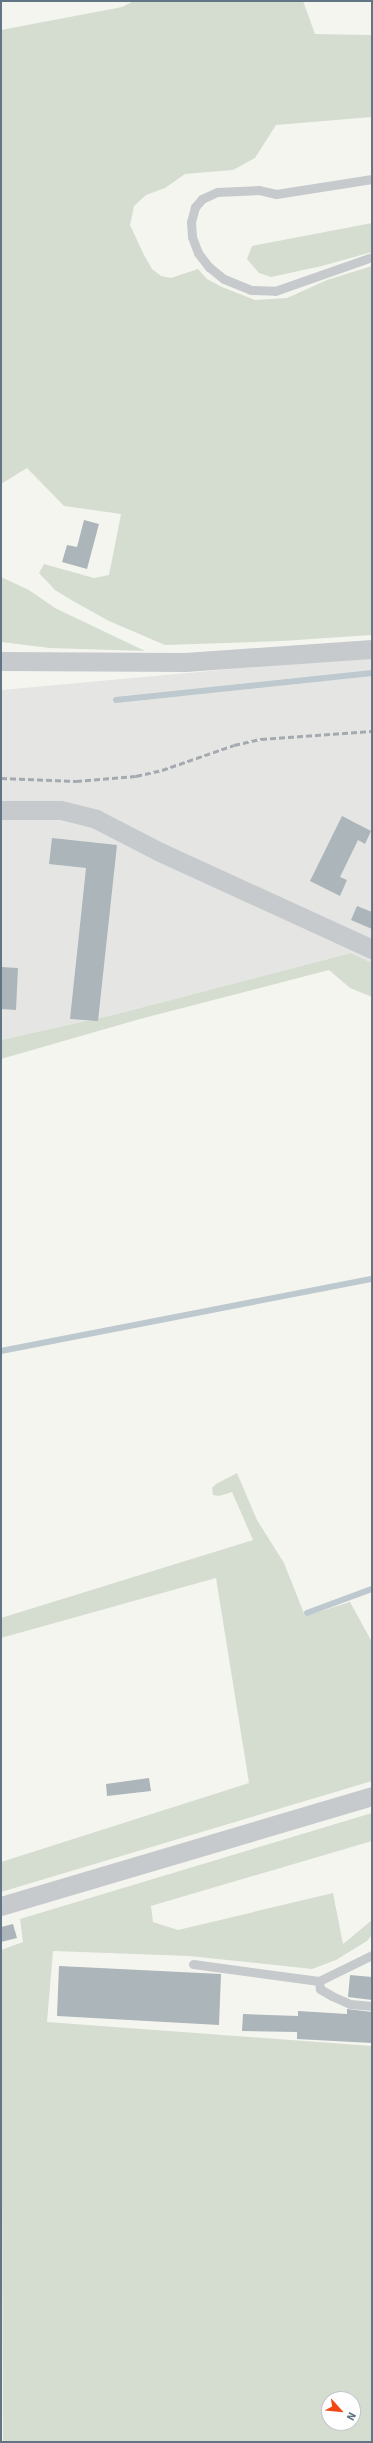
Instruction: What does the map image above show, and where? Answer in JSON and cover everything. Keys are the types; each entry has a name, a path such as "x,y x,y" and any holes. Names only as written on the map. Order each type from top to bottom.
{"street":[{"path":"1,661 185,662 343,653 372,649"},
{"path":"1,810 61,810 96,818 160,852 372,949"},
{"path":"1,1906 372,1796"}],"lane":[{"path":"372,179 276,194 259,190 217,192 202,199 195,208 191,222 192,237 198,252 209,267 224,279 251,290 275,291 372,257"},
{"path":"193,1964 319,1981 372,1956"},
{"path":"319,1981 320,1989 332,1996 350,2004 372,2006"}],"shaded area":[{"path":"134,1 303,1 315,34 372,35 372,117 276,125 255,158 233,170 185,174 165,188 146,195 134,206 130,225 152,269 161,276 171,278 198,269 207,279 222,287 255,300 287,298 327,280 372,266 372,635 282,641 165,645 109,621 73,601 55,590 39,573 44,564 94,578 109,575 121,514 64,506 27,468 1,484 1,30 122,7"},
{"path":"372,223 372,252 322,266 271,277 259,273 247,259 252,246"},
{"path":"1,577 29,590 55,608 145,651 50,648 1,642"},
{"path":"372,656 372,963 351,953 117,1014 1,1040 1,690"},
{"path":"351,953 372,963 372,997 350,988 329,970 140,1019 1,1059 1,1040 117,1014"},
{"path":"237,1473 257,1520 284,1563 305,1616 350,1602 372,1642 372,1781 1,1892 1,1862 249,1783 216,1578 1,1638 1,1618 253,1540 232,1492 219,1496 213,1495 212,1488 216,1484"},
{"path":"372,1813 372,1841 151,1906 153,1922 178,1930 333,1893 343,1944 372,1920 372,1935 367,1941 336,1960 312,1969 189,1956 53,1951 47,2022 372,2046 372,2442 3,2442 1,1950 23,1942 20,1919"}],"building":[{"path":"84,520 99,524 87,569 62,562 67,545 77,547"},
{"path":"342,816 371,831 365,844 358,840 340,877 347,880 340,896 310,881"},
{"path":"52,838 117,845 98,1021 70,1019 86,868 49,864"},
{"path":"357,906 372,912 372,929 351,920"},
{"path":"1,967 18,968 16,1010 1,1009"},
{"path":"149,1778 151,1791 107,1796 106,1784"},
{"path":"13,1924 17,1938 1,1942 1,1927"},
{"path":"59,1966 221,1974 219,2025 57,2016"},
{"path":"350,1975 372,1977 372,2000 348,1997"},
{"path":"347,2009 372,2012 372,2043 297,2039 297,2032 242,2031 243,2014 298,2016 298,2011 347,2014"}],"waterway":[{"path":"116,700 372,673"},
{"path":"1,1351 372,1279"},
{"path":"307,1613 372,1589"}],"railway":[{"path":"1,778 76,781 136,776 162,770 234,745 261,739 372,731"}]}
